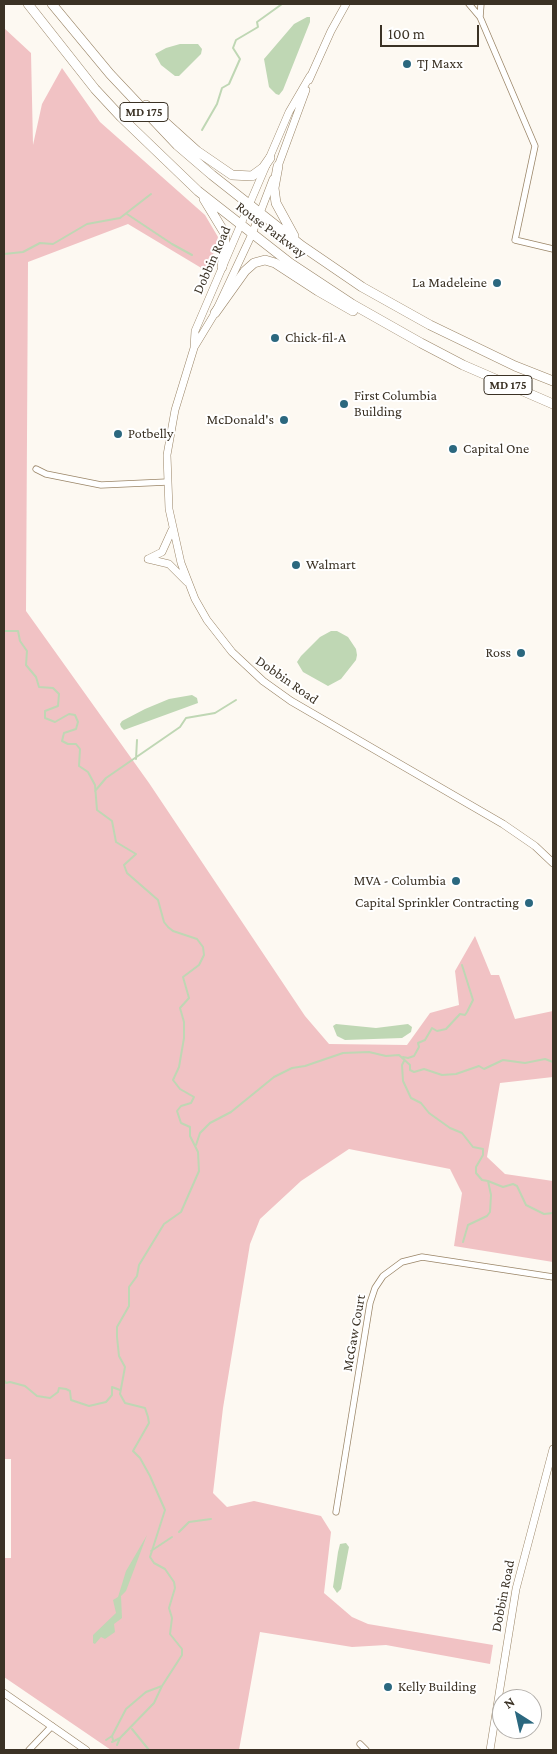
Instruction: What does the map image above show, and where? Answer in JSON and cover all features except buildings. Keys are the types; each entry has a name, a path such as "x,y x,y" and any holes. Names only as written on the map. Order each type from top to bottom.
{"main road":[{"name":"Rouse Parkway","path":"28,4 95,89 125,122 198,191 290,263 352,304 463,365 553,404"},
{"name":"Rouse Parkway","path":"52,4 135,102 177,144 250,206 302,246 362,287 430,325 497,358 553,381"},
{"path":"91,52 182,139 223,170 240,177 252,176 263,168 270,158"},
{"path":"278,166 274,188 276,203 284,220 302,246"},
{"path":"198,191 224,232 225,245 222,267"},
{"path":"215,313 250,266 259,261 270,261 349,309 463,365"}],"street":[{"name":"Dobbin Road","path":"346,4 310,76 289,112 195,332 194,348 172,424 167,455 167,482 172,530 188,584 195,599 218,635 246,667 291,702 503,824 535,846 553,863"},
{"path":"469,4 480,17 535,146 515,240 553,249"},
{"path":"480,17 481,4"},
{"name":"Dobbin Road","path":"194,348 215,313 252,234 310,76"},
{"path":"36,469 46,474 86,483 167,482"},
{"path":"172,530 162,552 148,559 169,564 188,584"},
{"name":"McGaw Court","path":"336,1512 370,1303 375,1288 387,1272 408,1259 422,1257 553,1277"},
{"name":"Dobbin Road","path":"490,1750 516,1589 553,1449"},
{"path":"4,1693 86,1750"},
{"path":"29,1750 52,1726"},
{"path":"360,1744 366,1750"}],"shaded area":[{"path":"310,17 310,22 283,90 279,95 276,94 269,87 264,59 294,24"},
{"path":"4,28 31,53 33,145 42,104 62,68 100,122 205,215 218,237 208,272 128,224 28,262 26,611 149,783 305,1016 329,1044 407,1045 430,1013 459,1005 455,971 475,936 491,975 499,975 515,1019 553,1011 553,1077 500,1083 487,1157 505,1174 553,1181 553,1262 454,1246 462,1193 450,1169 349,1149 301,1181 260,1219 250,1244 223,1408 213,1493 227,1507 254,1501 321,1516 331,1532 324,1593 352,1617 368,1624 493,1645 490,1664 386,1645 352,1647 260,1632 239,1750 111,1750 4,1677 4,1558 11,1558 11,1459 4,1459"},
{"path":"180,44 198,44 202,49 201,54 179,76 175,76 161,65 155,54"},
{"path":"331,631 337,631 348,637 356,649 357,655 356,660 341,679 328,686 303,672 297,662 320,637"},
{"path":"192,695 197,698 198,703 124,730 121,727 122,721 145,709 169,699"},
{"path":"336,1024 376,1028 408,1024 412,1027 411,1032 402,1038 345,1040 337,1036 333,1026"},
{"path":"147,1535 126,1591 121,1596 122,1618 114,1624 115,1632 105,1639 101,1637 95,1644 93,1643 93,1635 116,1613 113,1600 118,1597 126,1571"},
{"path":"346,1543 349,1547 341,1589 337,1593 333,1587 338,1552 340,1544"}],"waterway":[{"path":"202,130 217,104 222,88 229,84 240,59 233,48 236,40 258,27 257,22 282,4"},
{"path":"4,254 23,252 40,243 53,244 87,224 120,218 151,194"},
{"path":"127,214 192,255"},
{"path":"4,631 18,631 20,641 27,651 26,665 36,677 39,687 53,688 59,694 58,706 45,711 45,718 55,722 69,714 75,715 78,722 76,729 64,733 62,741 68,744 76,744 80,749 79,766 88,772 95,785 97,810 112,821 116,842 136,854 124,865 127,873 158,900 164,922 168,927 173,931 197,939 203,947 204,955 199,965 183,977 189,998 180,1008 184,1022 184,1038 179,1067 173,1080 180,1089 194,1097 191,1103 181,1106 177,1111 181,1123 190,1127 190,1136 198,1152 199,1171 181,1212 164,1224 139,1265 137,1276 129,1287 129,1306 117,1327 119,1356 125,1367 120,1394 125,1403 145,1408 148,1417 149,1423 133,1451 140,1458 150,1476 165,1510 150,1557 154,1563 165,1569 174,1582 175,1588 169,1608 172,1618 170,1634 182,1649 182,1655 162,1686 154,1703 120,1738 117,1745"},
{"path":"95,791 106,778 180,727 186,718 215,713 236,700"},
{"path":"136,759 137,740"},
{"path":"403,1057 414,1056 419,1047 418,1043 425,1040 432,1028 437,1031 446,1029 460,1014 465,1015 467,1012 473,1000 462,965"},
{"path":"196,1145 200,1133 210,1123 231,1112 274,1077 292,1068 305,1066 343,1053 369,1052 386,1056 399,1055 410,1065 410,1070 414,1072 424,1069 442,1075 456,1074 479,1066 484,1069 503,1060 525,1063 545,1059 553,1062"},
{"path":"404,1061 402,1065 403,1081 411,1098 421,1103 429,1113 450,1128 462,1133 473,1147 483,1149 483,1155 476,1167 476,1173 482,1180 488,1181 491,1195 490,1212 487,1216 468,1225 463,1242"},
{"path":"488,1181 503,1187 513,1184 517,1186 526,1205 544,1214 553,1213"},
{"path":"4,1380 6,1383 10,1382 25,1386 37,1396 50,1398 58,1392 59,1388 66,1389 70,1391 71,1400 89,1406 106,1402 112,1395 112,1387 120,1390"},
{"path":"179,1532 189,1522 211,1519"},
{"path":"151,1551 172,1537"},
{"path":"112,1736 126,1709 146,1692 162,1686"},
{"path":"132,1729 149,1750"},
{"path":"106,1740 112,1736 113,1740"},
{"path":"112,1742 120,1738"}],"place":[{"name":"TJ Maxx","path":"407,64"},
{"name":"La Madeleine","path":"497,283"},
{"name":"Chick-fil-A","path":"275,338"},
{"name":"First Columbia Building","path":"344,404"},
{"name":"McDonald's","path":"284,420"},
{"name":"Potbelly","path":"118,434"},
{"name":"Capital One","path":"453,449"},
{"name":"Walmart","path":"296,565"},
{"name":"Ross","path":"521,653"},
{"name":"MVA - Columbia","path":"456,881"},
{"name":"Capital Sprinkler Contracting","path":"529,903"},
{"name":"Kelly Building","path":"388,1687"}]}
